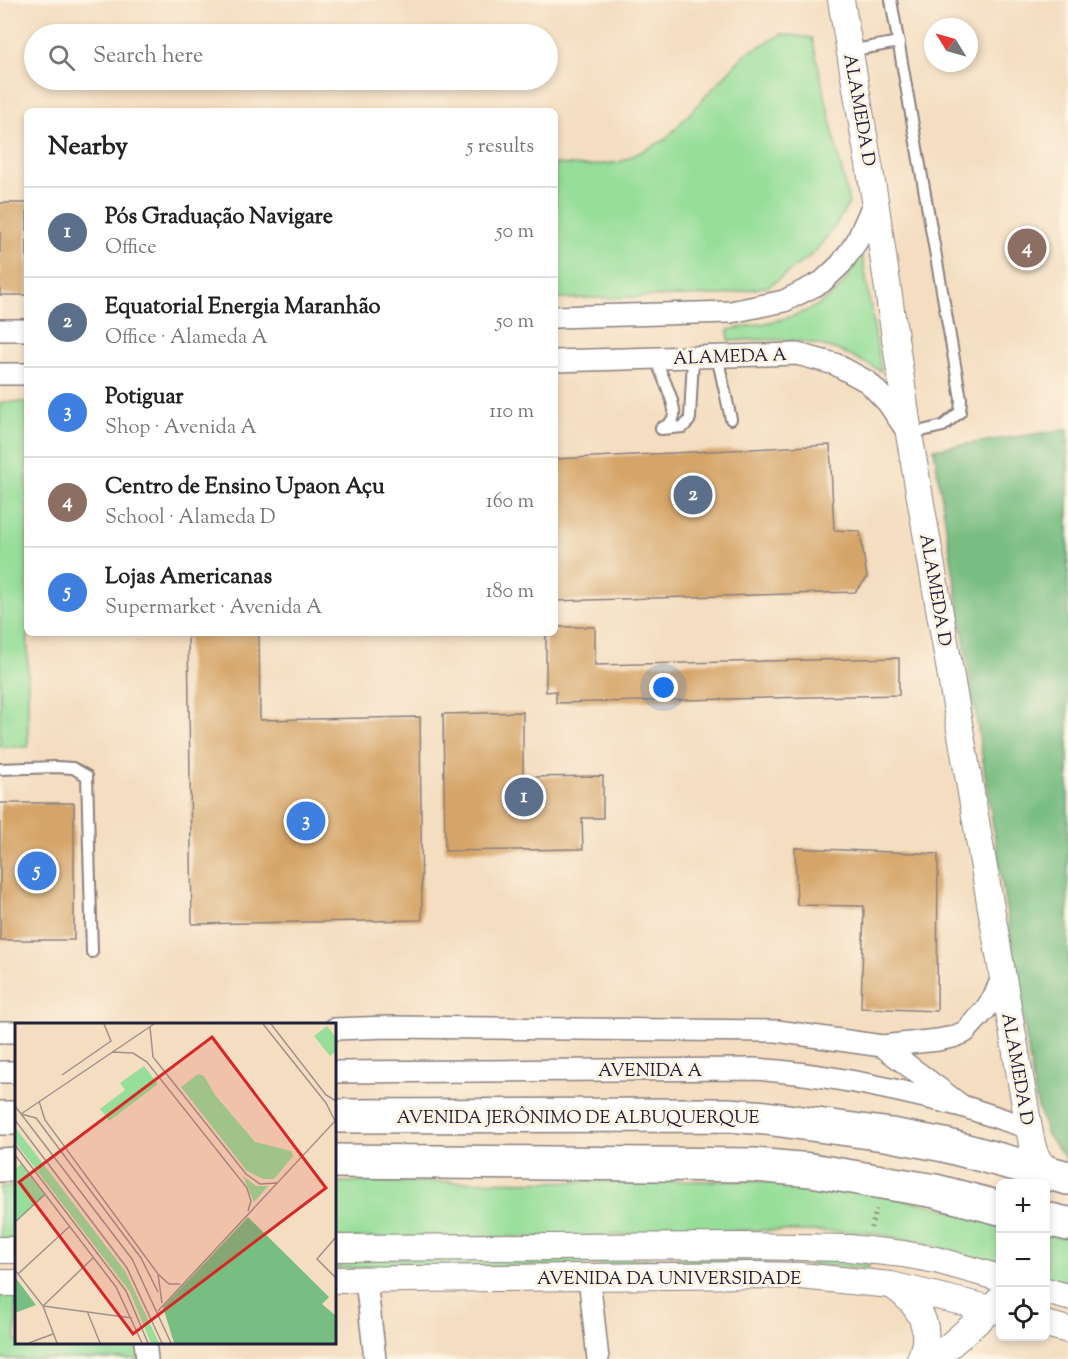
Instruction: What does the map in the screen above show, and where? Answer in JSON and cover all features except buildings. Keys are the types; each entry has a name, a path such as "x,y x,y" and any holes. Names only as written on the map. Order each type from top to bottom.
{"main road":[{"name":"AVENIDA JERÔNIMO DE ALBUQUERQUE","path":"336,1116 738,1115 868,1132 944,1145 1059,1175"},
{"path":"336,1161 754,1165 811,1170 935,1191 996,1207"},
{"path":"0,1165 15,1164"},
{"path":"1050,1220 1068,1224"}],"street":[{"name":"ALAMEDA D","path":"841,0 875,200 909,434 1029,1128 1034,1153 1042,1165 1059,1175"},
{"path":"558,316 731,312 784,301 822,282 841,264 857,241 875,200"},
{"path":"0,330 24,330"},
{"name":"ALAMEDA A","path":"558,361 797,354 835,364 868,382 888,403 909,434"},
{"path":"0,374 24,374"},
{"name":"AVENIDA A","path":"336,1029 777,1031 882,1046 938,1040 965,1032 994,997 1002,978"},
{"name":"AVENIDA A","path":"882,1046 962,1106"},
{"name":"AVENIDA A","path":"336,1072 753,1069 788,1071 881,1086 962,1106 1029,1128"},
{"name":"AVENIDA DA UNIVERSIDADE","path":"336,1248 751,1246 849,1248 936,1260 996,1277"},
{"path":"903,1254 894,1261 889,1276 891,1285 911,1301 919,1311 923,1322 925,1344 920,1359"},
{"name":"AVENIDA DA UNIVERSIDADE","path":"336,1280 754,1275 823,1278 891,1285 996,1306"},
{"path":"0,1277 0,1283"},
{"path":"589,1277 598,1359"},
{"path":"366,1280 375,1359"},
{"path":"1050,1292 1068,1297"},
{"path":"934,1359 996,1308"},
{"path":"1050,1325 1068,1330"},
{"path":"146,1344 147,1359"}],"lane":[{"path":"891,0 961,399 960,412 943,426 909,434"},
{"path":"849,51 899,42"},
{"path":"717,356 731,420"},
{"path":"655,358 672,399 675,414 667,426 661,429 683,427 689,421 693,357"},
{"path":"0,769 73,768 87,776 92,952"}],"path":[{"path":"869,1237 877,1205"}],"green space":[{"path":"782,34 812,38 849,203 835,226 813,254 769,286 723,295 558,299 558,164 589,166 620,162 665,140 745,54"},
{"path":"862,254 881,371 844,353 818,344 780,340 729,341 728,330 787,318 815,307 839,289"},
{"path":"0,402 24,402 24,636 28,636 28,747 0,747"},
{"path":"1068,429 1068,1159 1066,1159 1047,1135 1036,1100 934,449"},
{"path":"757,1181 890,1196 996,1221 996,1264 927,1244 867,1232 740,1230 574,1237 336,1238 336,1182"},
{"path":"15,1186 15,1239 0,1239 0,1187"},
{"path":"1050,1234 1068,1239 1068,1284 1050,1278"},
{"path":"336,1258 871,1259 868,1268 784,1263 336,1268"},
{"path":"0,1290 15,1290 15,1344 155,1344 157,1359 0,1359"}],"place":[{"name":"Centro de Ensino Upaon Açu","path":"1027,248"},
{"name":"Equatorial Energia Maranhão","path":"693,495"},
{"name":"Pós Graduação Navigare","path":"524,797"},
{"name":"Potiguar","path":"306,821"},
{"name":"Lojas Americanas","path":"37,871"}]}
